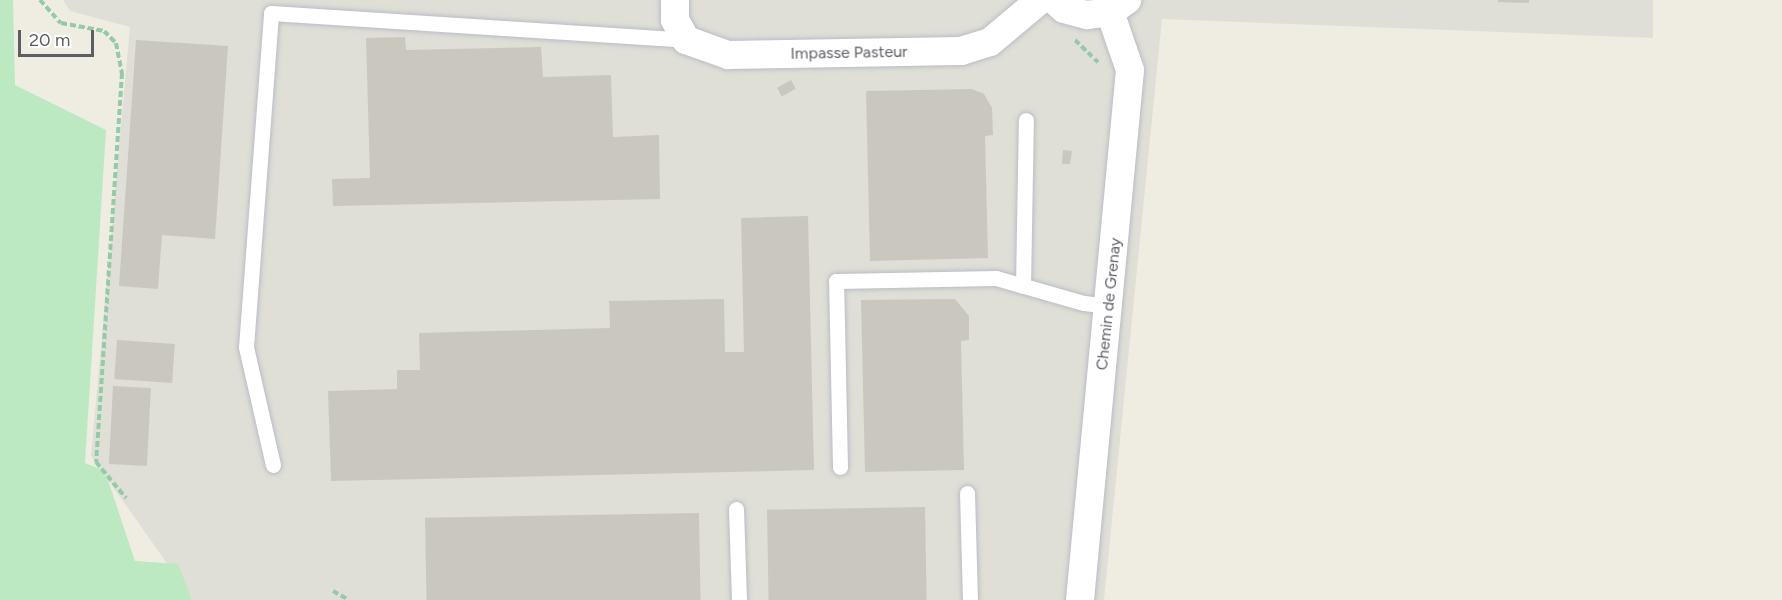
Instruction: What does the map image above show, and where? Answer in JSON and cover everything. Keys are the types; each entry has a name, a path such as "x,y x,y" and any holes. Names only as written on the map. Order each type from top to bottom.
{"street":[{"path":"675,0 675,20 686,40"},
{"name":"Impasse Pasteur","path":"686,40 728,55 961,51 990,42 1040,0"},
{"path":"1054,0 1064,9 1087,15 1118,6"},
{"name":"Chemin de Grenay","path":"1080,600 1130,70 1118,6"}],"lane":[{"path":"273,465 246,347 271,14 686,40"},
{"path":"1023,286 1026,120"},
{"path":"840,467 836,280 996,278 1109,306"},
{"path":"967,493 970,600"},
{"path":"736,509 739,600"}],"path":[{"path":"40,0 61,23 104,31 116,43 120,63 96,462 126,498"},
{"path":"333,591 348,600"}],"shaded area":[{"path":"63,0 1653,0 1653,38 1162,19 1104,600 193,600 91,456 130,27 70,11"}],"green space":[{"path":"0,0 13,0 15,85 106,130 85,463 105,471 135,561 178,564 192,600 0,600"}],"building":[{"path":"1498,0 1529,0 1529,3 1498,2"},
{"path":"405,37 406,50 541,47 543,77 611,75 613,137 659,135 660,199 333,206 332,179 370,178 366,38"},
{"path":"136,40 228,46 215,239 162,235 158,289 119,286"},
{"path":"791,80 796,89 782,97 777,88"},
{"path":"972,89 984,94 992,108 993,135 985,136 988,258 870,261 866,91"},
{"path":"1063,150 1072,151 1070,164 1062,164"},
{"path":"808,216 814,470 331,481 328,391 397,389 397,370 420,370 419,333 610,328 609,301 724,299 725,352 744,352 741,218"},
{"path":"955,299 969,316 969,340 961,341 964,470 865,472 861,300"},
{"path":"117,340 175,344 172,383 114,379"},
{"path":"113,386 151,388 147,466 109,464"},
{"path":"925,507 927,600 769,600 767,510"},
{"path":"699,513 701,600 426,600 425,518"}]}
